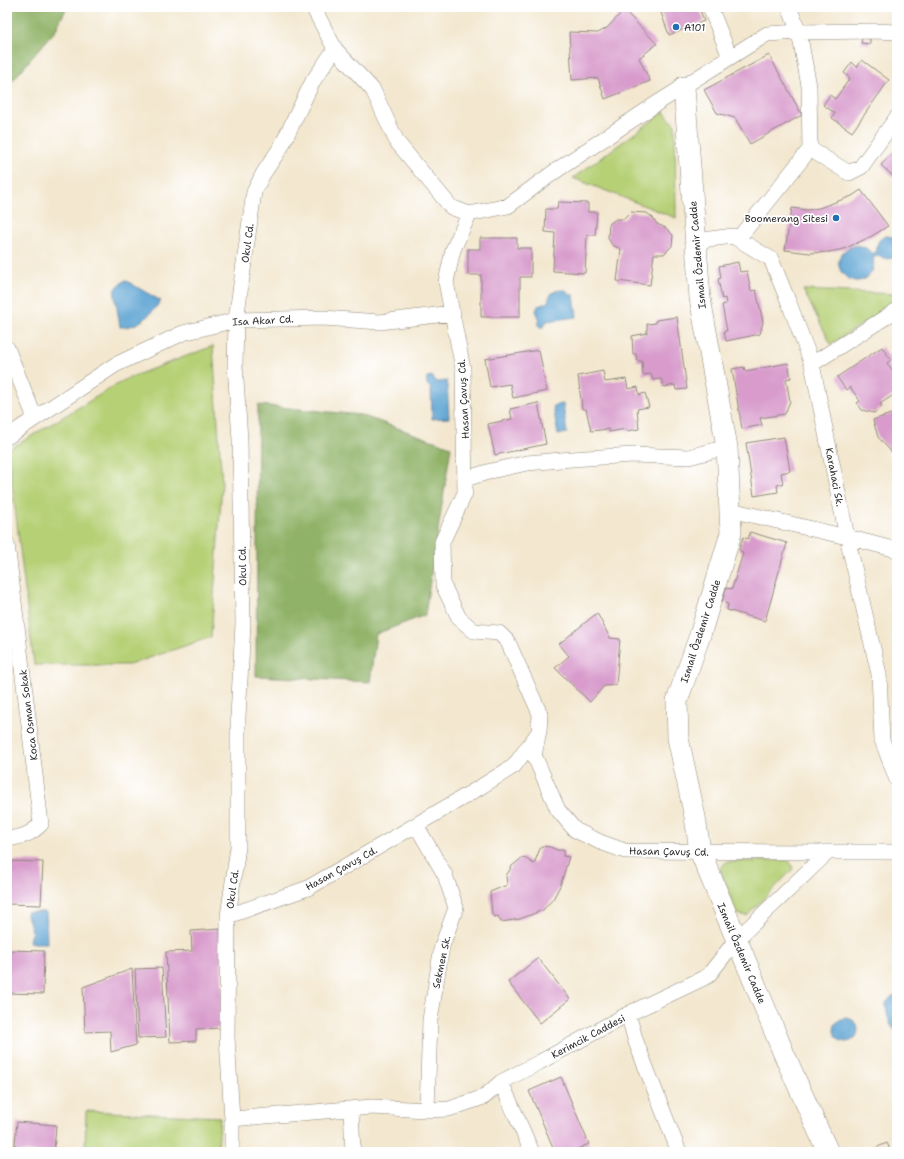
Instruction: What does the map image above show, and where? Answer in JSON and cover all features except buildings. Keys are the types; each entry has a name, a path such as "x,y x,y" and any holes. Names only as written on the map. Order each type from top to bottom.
{"street":[{"path":"313,7 334,49 373,90 397,142 451,207 469,214 508,206 554,172 659,102 767,34 799,32 897,32"},
{"path":"710,7 730,57"},
{"path":"738,240 810,149 809,86 799,32 789,7"},
{"name":"Okul Cd.","path":"232,1152 232,1119 227,1037 228,916 238,846 238,717 243,624 240,440 235,365 236,320 254,192 281,147 313,81 334,49"},
{"name":"Ismail Ôzdemir Cadde","path":"684,86 700,298 727,447 731,533 678,701 678,738 695,817 700,851 736,940 828,1152"},
{"path":"810,149 849,173 862,167 897,117"},
{"name":"Hasan Çavuş Cd.","path":"469,214 453,250 446,282 464,369 465,493 442,542 443,585 459,618 474,631 499,634 508,642 540,714 540,732 534,755 558,810 575,830 600,842 625,851 828,852"},
{"name":"Karahaci Sk.","path":"695,241 733,236 771,259 789,302 812,364 847,537 879,674 882,740 891,749 897,780"},
{"path":"812,364 897,310"},
{"name":"Isa Akar Cd.","path":"7,437 115,365 183,332 236,320 323,318 380,322 453,313"},
{"path":"7,348 35,418"},
{"path":"465,479 491,471 527,463 632,456 689,457 727,447"},
{"path":"730,510 897,550"},
{"name":"Koca Osman Sokak","path":"7,544 41,824 34,832 21,837 7,839"},
{"name":"Hasan Çavuş Cd.","path":"228,916 308,888 416,825 514,766 540,732"},
{"name":"Sekmen Sk.","path":"416,825 445,875 456,908 442,946 430,1020 427,1110"},
{"path":"828,852 897,852"},
{"name":"Kerimcik Caddesi","path":"232,1119 372,1107 427,1110 449,1109 484,1096 501,1082 628,1014 708,976 736,940 828,852"},
{"path":"628,1014 636,1042 679,1152"},
{"path":"501,1082 532,1152"},
{"path":"351,1109 352,1152"}],"green space":[{"path":"7,7 67,7 55,31 7,87"},
{"path":"664,112 675,125 676,218 573,178"},
{"path":"803,290 897,294 897,302 831,344"},
{"path":"213,346 222,484 211,637 129,665 34,665 8,450 126,379"},
{"path":"258,405 361,415 451,447 425,615 376,634 370,682 256,676"},
{"path":"789,860 793,869 747,916 737,914 720,868 726,862"},
{"path":"86,1111 220,1117 218,1152 85,1152"}],"water":[{"path":"886,236 893,237 897,240 897,255 895,257 885,259 879,255 873,258 874,262 870,274 868,277 860,281 851,280 842,273 839,266 839,259 842,253 853,246 860,246 866,248 872,254 877,251 877,244 879,240"},
{"path":"125,280 161,301 139,323 127,327 120,327 114,290"},
{"path":"566,290 570,295 574,295 577,317 547,321 543,327 540,327 538,324 540,320 536,311 538,306 548,302 549,297 555,291"},
{"path":"432,376 436,382 447,381 449,418 432,419 431,388 427,385 426,380 427,377"},
{"path":"563,404 567,433 558,435 553,406"},
{"path":"26,912 46,912 47,943 30,943 29,940 32,931"},
{"path":"897,995 896,1031 891,1026 887,1014 886,1003 892,996"},
{"path":"846,1018 855,1021 858,1030 855,1039 846,1042 837,1039 834,1030 837,1021"}],"place":[{"name":"A101","path":"676,27"},
{"name":"Boomerang Sitesi","path":"836,218"}]}
